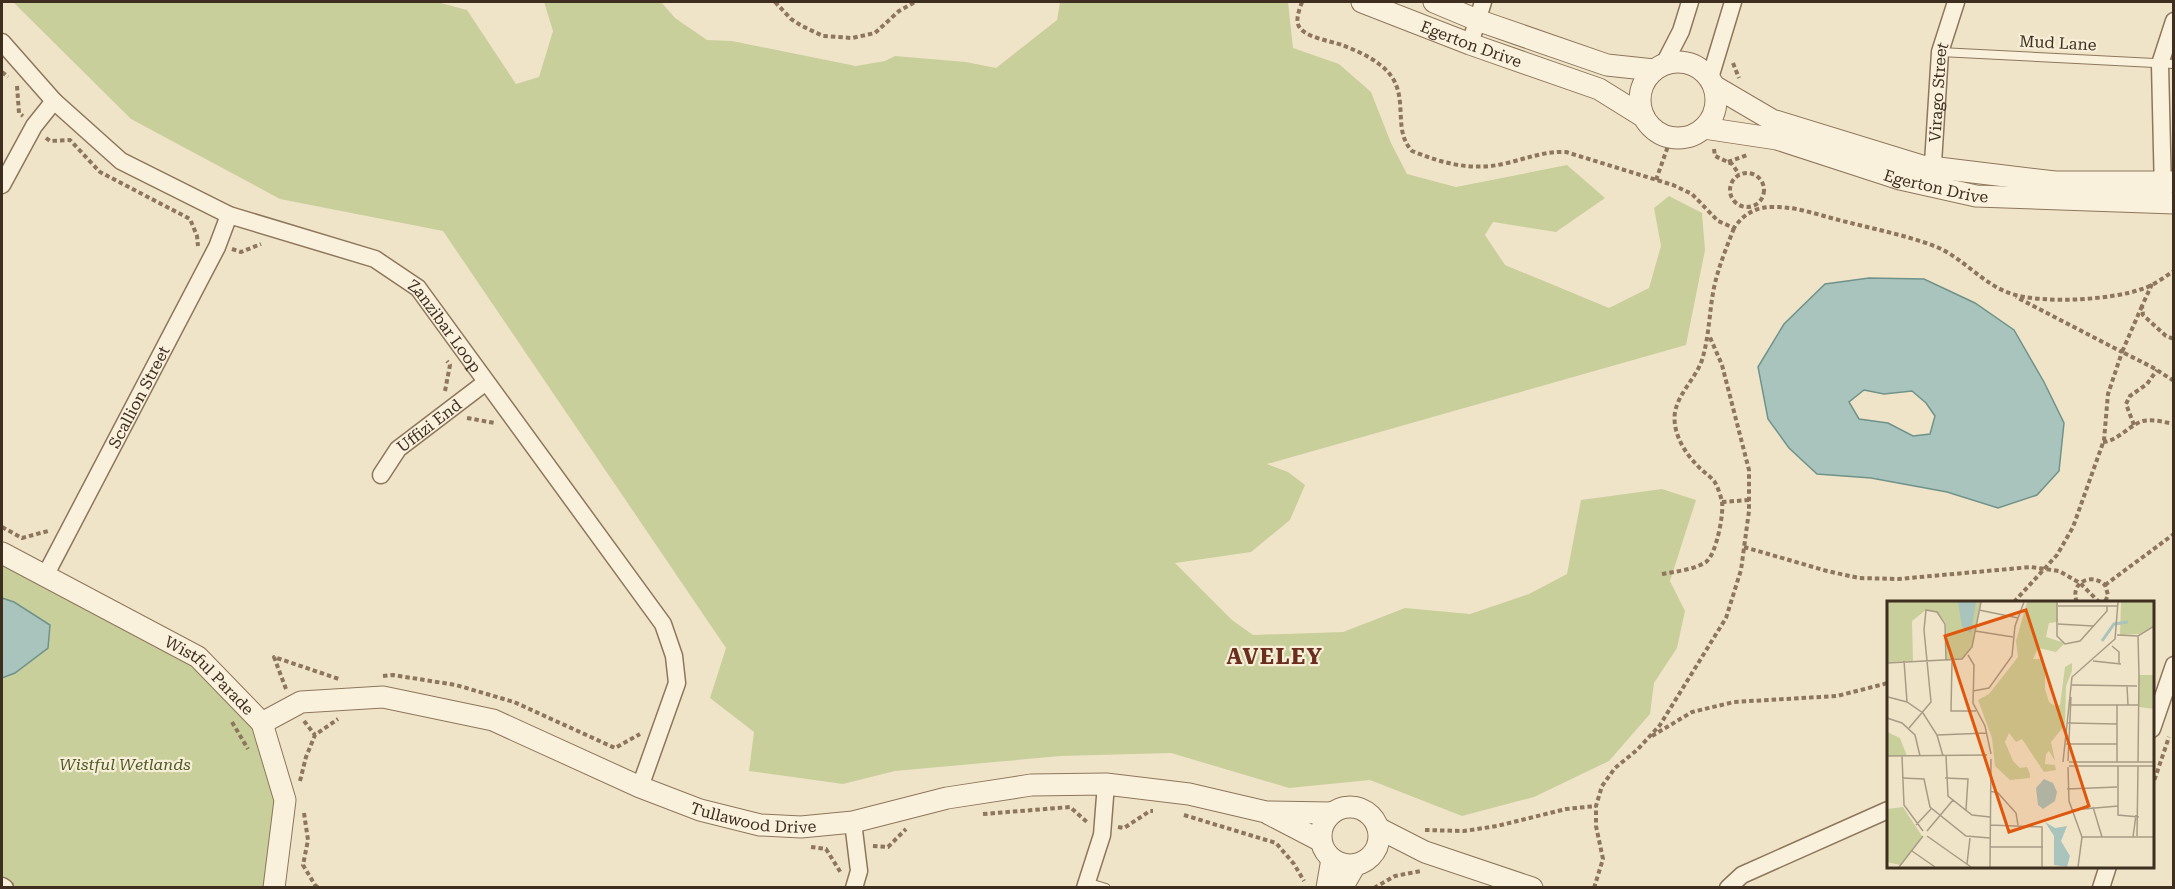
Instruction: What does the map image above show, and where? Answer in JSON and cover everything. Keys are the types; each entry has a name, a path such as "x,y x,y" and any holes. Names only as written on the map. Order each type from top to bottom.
{"street":[{"name":"Egerton Drive","path":"1362,2 1470,44 1599,89 1644,117"},
{"name":"Egerton Drive","path":"1434,2 1480,11 1607,65 1659,67"},
{"path":"1690,2 1681,31 1659,67 1646,80 1641,92 1640,105 1644,117 1660,134 1672,137 1709,135 1716,108 1712,82 1733,2"},
{"name":"Virago Street","path":"1932,176 1940,52 1956,2"},
{"path":"1470,44 1480,11"},
{"path":"2169,203 2167,64 2174,21"},
{"name":"Zanzibar Loop","path":"2,42 54,101 121,161 229,215 375,259 418,288 663,624 674,656 677,683 640,787"},
{"path":"1659,67 1685,62 1695,65 1712,82"},
{"name":"Egerton Drive","path":"1712,82 1772,120 1861,148 1976,195 2169,203"},
{"path":"2,185 34,126 54,101"},
{"name":"Egerton Drive","path":"1709,135 1777,139 1900,179 1932,176 2055,182 2168,182"},
{"name":"Scallion Street","path":"45,576 219,244 229,215"},
{"name":"Uffizi End","path":"381,475 398,449 486,382"},
{"name":"Wistful Parade","path":"2,553 198,657 262,723 285,800 274,888"},
{"path":"2154,723 2174,665"},
{"name":"Tullawood Drive","path":"262,723 301,702 383,697 493,720 640,787 700,810 760,825 801,826 853,822 947,798 1031,784 1106,784 1189,794 1266,812 1331,813"},
{"path":"1085,885 1102,835 1106,784"},
{"path":"1378,828 1378,845 1373,853 1355,865 1339,864 1323,848 1322,825 1331,813 1340,808 1359,808 1368,812 1378,828 1425,852 1532,888"},
{"path":"1728,888 1742,875 1887,810"},
{"name":"Tullawood Drive","path":"1266,812 1321,841"},
{"path":"853,822 859,871 854,888"},
{"path":"1373,853 1425,852"},
{"path":"1328,888 1332,859"},
{"path":"1342,888 1355,865"},
{"path":"2101,888 2108,868"}],"lane":[{"name":"Mud Lane","path":"1940,52 2167,64"},
{"path":"1085,885 1106,888"}],"path":[{"path":"775,2 790,19 823,36 852,38 875,33 899,11 915,2"},
{"path":"1302,2 1298,12 1298,24 1301,29 1310,35 1360,53 1381,65 1393,79 1401,99 1400,119 1403,134 1412,151 1471,168 1502,165 1553,151 1566,152 1656,180 1692,194 1718,221 1734,228"},
{"path":"1709,135 1716,156 1732,164 1738,174"},
{"path":"1656,180 1668,146"},
{"path":"1662,574 1690,569 1708,561 1717,543 1722,502 1715,482 1684,449 1676,429 1675,413 1680,399 1698,369 1709,335 1713,291 1734,228 1740,219 1756,207 1764,194 1763,182 1760,178 1750,172 1738,174 1729,188 1732,200 1741,206 1747,207 1756,207 1775,206 1800,210 1906,237 1941,249 1985,281 2174,381"},
{"path":"193,256 199,246 197,236 241,252 259,244 270,247"},
{"path":"2011,294 2067,300 2126,294 2145,288 2174,271"},
{"path":"2016,601 2057,555 2073,527 2103,442 2108,394 2122,352 2152,284"},
{"path":"2142,306 2143,315 2166,336 2174,339"},
{"path":"1594,888 1603,859 1596,826 1596,806 1602,786 1615,768 1637,750 1660,725 1726,618 1741,570 1749,500 1749,470 1722,365 1709,335"},
{"path":"444,355 450,365 445,391 467,418 495,423 502,432"},
{"path":"2134,425 2126,404 2130,396 2147,384 2157,370"},
{"path":"2103,442 2112,440 2134,425 2147,420 2174,424"},
{"path":"1722,502 1749,500"},
{"path":"2,526 22,538 50,531"},
{"path":"2105,585 2174,534"},
{"path":"1744,547 1859,578 1898,579 2031,567 2046,569 2059,571 2080,583 2097,601"},
{"path":"2077,601 2075,593 2080,583 2090,578 2105,585 2108,596 2106,601"},
{"path":"315,735 292,707 274,657 339,679 350,678"},
{"path":"382,676 393,675 456,685 514,702 615,748 640,736 643,726"},
{"path":"1648,738 1692,712 1734,702 1837,696 1887,683"},
{"path":"226,714 252,758"},
{"path":"301,790 300,781 306,757 315,735 342,717"},
{"path":"2154,781 2170,733"},
{"path":"981,814 1070,807 1085,822 1124,828 1150,811 1161,812"},
{"path":"304,810 308,840 303,865 319,888"},
{"path":"1182,814 1276,843 1294,864 1304,881"},
{"path":"833,860 862,846 888,847 907,828"},
{"path":"804,847 826,849 841,872 838,880"},
{"path":"1374,888 1395,876 1419,871 1430,874"}],"green space":[{"path":"13,2 437,2 467,10 516,84 539,77 553,31 544,2 661,2 675,18 707,40 732,41 856,66 885,61 895,56 966,62 996,68 1057,20 1060,2 1288,2 1293,48 1339,64 1371,92 1391,143 1407,174 1456,187 1567,165 1605,198 1556,232 1493,222 1485,235 1505,265 1609,308 1649,288 1661,246 1654,208 1669,196 1702,213 1705,250 1686,345 1267,464 1288,472 1305,485 1290,520 1251,552 1175,563 1232,620 1253,635 1343,632 1405,608 1470,614 1529,594 1567,574 1581,500 1662,489 1696,500 1670,581 1685,611 1677,648 1654,683 1650,714 1609,761 1534,797 1462,816 1370,780 1289,788 1171,753 1061,756 895,771 843,784 749,771 754,732 710,698 726,648 443,231 280,199 131,119"},
{"name":"Wistful Wetlands","path":"2,552 199,657 254,727 286,803 273,887 8,888 2,886"}],"water":[{"path":"1869,278 1924,279 1975,303 2014,330 2064,423 2059,471 2037,495 1998,508 1947,492 1871,478 1817,474 1789,448 1768,419 1758,367 1784,324 1825,284","holes":["1864,390 1884,394 1912,391 1926,403 1935,416 1930,434 1913,436 1888,423 1859,419 1849,402"]},
{"path":"2,598 14,602 50,625 48,648 15,673 2,678"}],"district":[{"name":"AVELEY","path":"1275,656"}]}
